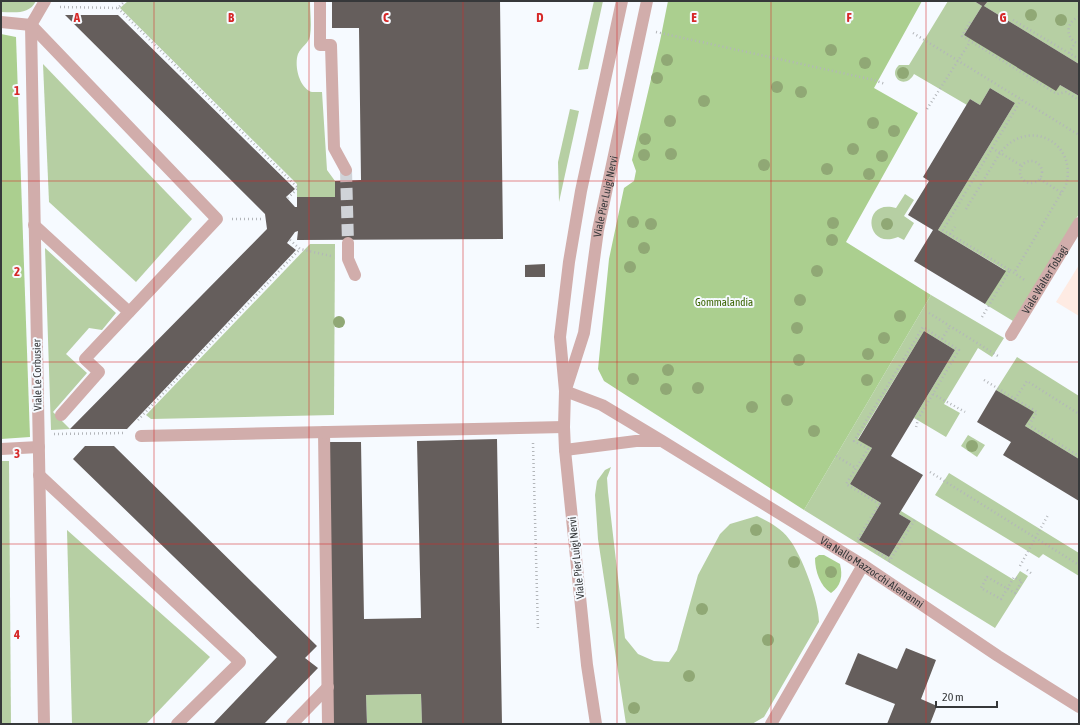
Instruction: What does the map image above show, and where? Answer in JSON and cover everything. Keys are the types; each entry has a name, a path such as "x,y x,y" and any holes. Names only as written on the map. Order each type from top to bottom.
{"street":[{"path":"320,1 320,45 331,45 334,148 346,170"},
{"name":"Viale Pier Luigi Nervi","path":"596,724 587,665 565,450 565,391 560,337 569,262 581,191 622,1"},
{"name":"Viale Pier Luigi Nervi","path":"565,391 584,333 598,230 647,1"},
{"path":"31,25 44,4"},
{"path":"1,22 31,25 217,220 85,359 99,372 61,415"},
{"name":"Viale Le Corbusier","path":"31,25 44,724"},
{"name":"Viale Walter Tobagi","path":"1010,335 1079,223"},
{"path":"34,225 129,312"},
{"path":"348,243 348,259 355,275"},
{"name":"Via Nallo Mazzocchi Alemanni","path":"565,391 602,405 662,441 863,565 998,656 1079,707"},
{"path":"141,436 564,427"},
{"path":"324,432 328,724"},
{"path":"565,450 636,441 662,441"},
{"path":"1,449 39,447"},
{"path":"39,475 240,662 177,724"},
{"path":"771,724 863,565"},
{"path":"292,724 328,687"}],"path":[{"path":"118,8 125,1"},
{"path":"44,4 118,8 298,188 288,198"},
{"path":"1079,17 1073,20 1068,27 1069,36 1075,43 1079,44"},
{"path":"1013,20 1079,59"},
{"path":"970,22 962,36 970,42 1057,94 1066,92 1079,100"},
{"path":"654,31 866,78 885,84"},
{"path":"913,33 1079,135"},
{"path":"927,109 970,42"},
{"path":"1069,53 1075,43"},
{"path":"982,317 1010,270 943,230 1021,100"},
{"path":"966,209 1000,153 1012,140 1021,136 1039,136 1048,139 1055,144 1064,154 1068,167 1068,176 1062,193 1014,273"},
{"path":"992,148 1022,166"},
{"path":"1032,161 1039,163 1043,172 1040,179 1034,183 1024,180 1020,174 1022,166 1024,163 1032,161"},
{"path":"1040,179 1062,193"},
{"path":"217,220 264,220"},
{"path":"950,234 955,227"},
{"path":"290,240 300,249 348,259"},
{"path":"136,422 300,249"},
{"path":"929,313 998,356"},
{"path":"942,339 950,326"},
{"path":"864,544 857,540 879,504 846,484 868,449 854,441 923,327 959,350 918,419 916,428"},
{"path":"984,380 1037,412 1029,425 1079,456"},
{"path":"1015,399 1027,381 1079,414"},
{"path":"933,394 965,412"},
{"path":"125,433 130,427"},
{"path":"533,427 538,631"},
{"path":"38,434 125,433 141,436"},
{"path":"836,456 856,468"},
{"path":"930,472 1079,565"},
{"path":"1020,566 1048,516"},
{"path":"887,564 916,518"},
{"path":"870,548 890,560"},
{"path":"1027,570 1032,574"},
{"path":"1007,589 1000,599 981,588 987,577 1007,589 1015,593 1022,582 1014,577 1007,589"}],"shaded area":[{"path":"1079,265 1079,316 1056,302"}],"green space":[{"path":"1,1 36,1 30,9 26,11 1,12"},
{"path":"128,1 310,1 310,36 298,54 297,70 301,81 308,90 312,92 322,92 327,170 335,181 335,197 297,197 297,184 120,8"},
{"path":"594,1 603,1 588,69 578,70"},
{"name":"Gommalandia","path":"668,1 922,1 874,88 918,113 846,242 931,295 804,510 604,381 598,369 609,259 624,188 634,181 636,171 632,160"},
{"path":"948,1 974,1 982,6 964,35 1079,96 1079,214 1013,321 985,304 1005,270 938,230 1015,103 990,88 980,105 970,99 967,105 914,74 910,79 902,82 896,77 895,73 899,65 909,65"},
{"path":"988,1 1079,1 1079,64 984,6"},
{"path":"1,34 16,37 30,437 1,439"},
{"path":"43,64 192,219 136,282 49,202"},
{"path":"570,109 579,111 559,202 558,162"},
{"path":"905,194 914,200 904,216 914,223 904,240 898,237 887,239 879,237 874,231 872,224 873,216 877,210 885,207 896,208"},
{"path":"310,244 335,244 334,415 151,419 146,415"},
{"path":"45,248 116,313 102,330 89,328 66,354 87,373 53,412 70,429 51,430"},
{"path":"931,295 1004,338 992,357 978,348 944,404 960,413 946,437 914,418 955,350 924,331 858,439 872,448 850,484 881,503 859,540 889,557 911,521 899,514 901,511 1014,580 1020,571 1028,576 995,628 804,510"},
{"path":"1017,357 1079,396 1079,459 1025,426 1033,412 996,390"},
{"path":"968,435 985,445 977,457 961,446"},
{"path":"1,461 9,461 11,724 1,724"},
{"path":"611,467 607,478 608,492 625,638 638,654 654,661 669,662 677,650 698,575 720,534 730,524 757,516 779,528 794,546 813,591 819,622 764,717 752,724 626,724 598,539 595,495 597,481 605,470"},
{"path":"949,473 1079,553 1079,576 1043,554 1039,558 935,495"},
{"path":"67,530 210,657 146,724 72,724"},
{"path":"819,555 824,555 840,564 841,573 839,584 831,593 821,582 817,573 815,558"},
{"path":"421,694 422,724 367,724 366,695"}],"building":[{"path":"332,1 500,1 503,239 297,240 298,231 295,232 287,243 296,250 127,429 70,429 267,229 265,214 65,15 118,15 295,189 286,197 295,207 297,207 297,197 335,197 335,181 361,180 359,28 332,28"},
{"path":"974,1 988,1 984,6 1079,64 1079,96 1060,85 1056,91 964,35 982,6"},
{"path":"990,88 1015,103 938,230 1006,271 985,304 914,261 933,230 908,215 929,181 923,177 970,99 980,105"},
{"path":"545,264 545,277 525,277 525,265"},
{"path":"924,331 955,350 891,456 923,475 899,514 911,521 889,557 859,540 881,503 850,484 872,448 858,440"},
{"path":"996,390 1034,412 1025,426 1079,459 1079,501 1003,455 1011,442 977,422"},
{"path":"497,439 502,724 422,724 421,694 366,695 367,724 333,724 328,442 361,442 364,619 421,618 417,441"},
{"path":"85,446 114,446 317,646 305,658 318,668 264,724 213,724 277,657 73,459"},
{"path":"906,648 936,660 921,699 937,706 930,724 887,724 895,704 845,684 858,653 897,669"}],"tunnel":[{"path":"346,170 348,243"}]}
